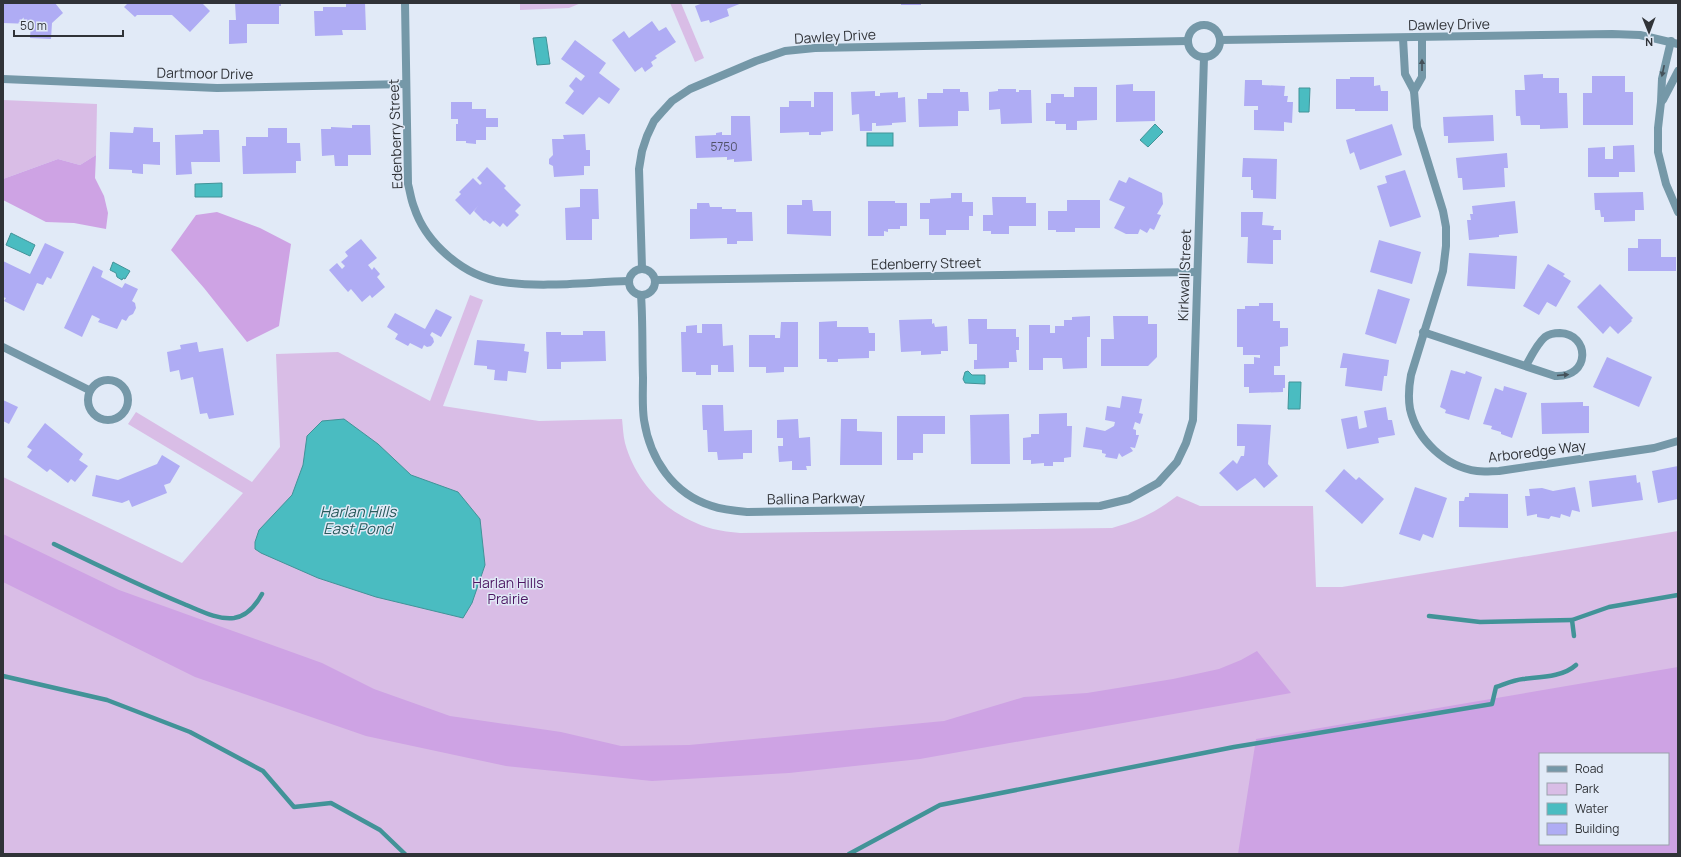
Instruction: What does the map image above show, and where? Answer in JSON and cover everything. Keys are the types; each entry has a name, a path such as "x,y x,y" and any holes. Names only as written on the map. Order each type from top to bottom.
{"street":[{"name":"Edenberry Street","path":"405,3 408,184 414,208 424,229 438,246 455,262 476,274 502,282 526,284 628,281"},
{"path":"1201,26 1206,26 1216,30 1220,40 1216,52 1208,57 1194,54 1188,46 1188,41 1192,31 1201,26"},
{"name":"Dawley Drive","path":"1220,40 1612,34 1640,35 1674,42"},
{"name":"Arboredge Way","path":"1403,38 1405,74 1414,91 1417,127 1443,211 1446,228 1446,246 1443,271 1423,332 1411,375 1409,392 1410,409 1425,440 1436,452 1454,464 1477,471 1499,471 1654,448 1678,441"},
{"name":"Arboredge Way","path":"1414,91 1422,77 1422,38"},
{"name":"Dawley Drive","path":"642,268 639,169 642,151 654,122 672,102 690,89 756,61 785,51 815,48 1188,41"},
{"path":"1674,42 1662,79 1662,102 1658,128 1658,152 1666,184 1678,212"},
{"name":"Kirkwall Street","path":"1158,483 1177,462 1186,443 1193,420 1196,272 1204,57"},
{"path":"1662,102 1678,71"},
{"name":"Dartmoor Drive","path":"3,79 217,88 406,84"},
{"path":"642,268 649,270 654,276 655,280 652,291 641,296 633,292 628,281 629,277 634,271 642,268"},
{"name":"Edenberry Street","path":"655,280 1196,272"},
{"name":"Ballina Parkway","path":"641,296 644,419 648,440 659,464 672,482 687,494 712,507 748,512 1100,506 1129,499 1158,483"},
{"path":"1423,332 1555,376 1565,376 1578,368 1581,361 1582,352 1580,344 1574,336 1566,333 1556,333 1547,336 1541,342 1526,366"},
{"path":"3,347 90,390"},
{"path":"106,379 120,383 127,394 128,401 126,408 118,417 105,420 99,418 93,414 88,403 90,390 94,385 106,379"}],"green space":[{"path":"520,3 581,3 569,8 520,10"},
{"path":"670,3 681,3 704,58 695,62"},
{"path":"3,100 97,104 96,155 80,165 58,159 3,179"},
{"name":"Harlan Hills Prairie","path":"470,295 483,300 443,406 539,421 622,419 624,440 630,459 647,486 657,498 683,517 697,524 716,530 740,533 1112,528 1146,515 1177,496 1200,506 1313,506 1316,587 1342,587 1678,531 1678,854 3,854 3,477 182,563 243,493 128,424 136,412 252,482 280,447 276,354 338,352 430,401"}],"shaded area":[{"path":"96,155 95,178 104,196 108,213 106,229 74,223 46,222 3,200 3,179 58,159 80,165"},
{"path":"217,212 260,228 291,244 279,326 247,342 204,288 171,250 196,215"},
{"path":"3,534 119,590 322,663 374,689 450,716 561,732 621,746 689,745 944,721 1024,697 1087,693 1173,679 1219,669 1241,660 1257,651 1291,693 920,759 789,773 652,781 506,766 366,736 195,677 3,582"},
{"path":"1678,667 1678,854 1238,854 1256,739"}],"water":[{"path":"546,37 550,64 537,65 533,38"},
{"path":"1299,88 1310,88 1309,112 1299,112"},
{"path":"1155,124 1163,132 1148,147 1140,140"},
{"path":"867,133 893,133 893,146 867,146"},
{"path":"222,183 222,197 195,197 195,184"},
{"path":"11,233 35,245 30,256 6,245"},
{"path":"113,262 130,271 125,279 123,278 122,280 117,277 116,273 110,270"},
{"path":"968,371 972,375 985,375 985,384 965,383 963,379 965,372"},
{"path":"1289,382 1301,382 1300,409 1288,409"},
{"name":"Harlan Hills East Pond","path":"344,419 378,444 411,475 458,492 480,519 485,565 472,603 463,618 376,597 318,578 255,549 255,542 259,530 292,495 303,465 307,436 322,421"}],"building":[{"path":"3,3 55,3 63,13 52,23 51,39 30,38 31,24 3,23"},
{"path":"128,3 202,3 210,11 190,32 172,15 137,15 135,17 124,7"},
{"path":"235,3 281,3 281,6 279,6 279,24 247,24 247,43 229,44 229,20 236,20"},
{"path":"346,3 365,3 366,30 342,30 343,35 315,36 314,11 323,11 323,7 346,7"},
{"path":"703,3 742,3 727,9 729,16 710,23 709,20 701,22 695,6"},
{"path":"901,3 921,3 921,5 901,5"},
{"path":"652,21 659,31 666,27 676,42 655,56 657,58 651,62 653,66 645,72 642,67 635,72 612,40 624,31 629,38"},
{"path":"575,40 606,63 599,73 620,89 609,104 599,97 583,115 565,103 574,91 569,86 576,77 581,81 585,76 561,59"},
{"path":"1543,74 1543,78 1559,78 1559,93 1567,93 1568,128 1540,129 1540,125 1521,125 1520,116 1516,116 1515,90 1525,90 1524,75"},
{"path":"1592,76 1625,76 1625,92 1633,92 1633,125 1583,125 1583,93 1592,93"},
{"path":"1350,77 1374,77 1374,86 1380,85 1381,91 1388,91 1388,111 1355,111 1355,109 1336,109 1336,79 1350,79"},
{"path":"1245,80 1262,80 1262,85 1285,86 1284,96 1288,96 1287,102 1293,102 1292,123 1284,122 1284,131 1254,130 1254,110 1258,110 1258,106 1244,106"},
{"path":"1133,84 1133,91 1155,91 1155,121 1116,122 1116,85"},
{"path":"1074,87 1097,87 1097,120 1077,121 1077,130 1066,130 1066,124 1055,124 1055,121 1046,121 1046,103 1051,103 1051,94 1064,94 1064,97 1074,97"},
{"path":"943,89 960,89 960,92 968,92 969,111 958,111 958,126 919,127 918,99 927,99 927,93 943,93"},
{"path":"998,89 1016,89 1016,92 1019,92 1019,90 1031,90 1032,123 1001,124 1000,109 989,110 989,92 998,91"},
{"path":"875,91 875,96 880,96 880,93 898,92 898,98 905,97 906,122 876,126 876,123 872,123 872,131 860,131 859,114 852,115 851,92"},
{"path":"814,92 833,92 833,131 821,132 821,135 809,135 809,132 780,133 780,107 789,107 789,101 811,101 811,107 814,107"},
{"path":"451,102 472,102 472,109 486,109 486,118 498,118 498,127 486,127 486,140 476,140 476,144 466,143 466,141 456,141 456,124 458,124 458,119 451,119"},
{"path":"1493,115 1494,141 1448,143 1448,136 1444,136 1443,117"},
{"path":"731,116 750,116 752,161 734,162 734,159 727,160 727,157 696,158 695,136 716,135 716,133 722,132 722,135 731,135"},
{"path":"1392,124 1402,155 1360,170 1354,152 1350,154 1346,140"},
{"path":"352,125 370,125 371,155 348,155 348,166 335,166 334,155 322,156 321,129 331,129 331,127 352,128"},
{"path":"134,127 153,128 153,142 160,142 160,165 143,164 143,174 132,173 132,170 109,169 110,132 133,133"},
{"path":"268,128 287,128 287,143 300,143 301,161 296,161 296,173 243,174 242,146 246,146 246,137 268,137"},
{"path":"203,130 219,130 220,162 191,162 192,174 176,175 175,135 203,134"},
{"path":"585,134 586,150 590,150 590,166 584,166 584,175 554,177 553,166 549,164 549,159 553,155 552,139 564,139 563,135"},
{"path":"1634,145 1635,172 1619,172 1619,177 1588,177 1588,148 1605,147 1605,159 1613,159 1613,146"},
{"path":"1507,153 1508,168 1504,168 1505,187 1463,190 1462,178 1458,178 1456,158"},
{"path":"1243,158 1277,159 1276,199 1253,198 1253,190 1251,190 1251,177 1242,177"},
{"path":"487,167 506,186 504,188 521,205 515,211 519,215 507,227 503,223 500,227 493,221 490,224 485,220 484,221 474,211 478,206 470,215 455,200 461,194 459,192 473,178 480,185 482,183 477,178"},
{"path":"1405,170 1421,217 1390,227 1377,186 1387,183 1385,176"},
{"path":"1129,177 1162,193 1163,204 1157,214 1161,215 1154,230 1150,228 1147,233 1140,229 1138,234 1126,234 1114,228 1125,207 1109,200 1119,180 1126,183"},
{"path":"580,189 598,189 599,219 592,219 592,240 566,240 565,208 580,207"},
{"path":"1643,192 1644,210 1635,210 1635,221 1604,222 1604,217 1601,217 1600,210 1595,210 1594,193"},
{"path":"951,193 962,193 962,202 973,202 973,216 969,216 969,230 946,230 946,235 929,235 929,219 920,219 920,203 930,203 930,199 951,198"},
{"path":"992,197 1026,197 1026,203 1036,203 1036,226 1009,226 1009,234 991,234 991,231 983,231 983,215 993,215"},
{"path":"802,200 812,200 813,211 831,211 831,236 787,234 787,205 802,205"},
{"path":"1067,200 1100,200 1100,228 1075,228 1075,232 1056,232 1056,230 1048,230 1048,211 1067,211"},
{"path":"868,201 895,201 895,203 907,203 907,226 900,226 900,229 888,229 888,232 884,231 884,236 868,236"},
{"path":"1515,201 1518,233 1499,235 1499,237 1469,240 1467,220 1471,220 1470,214 1473,214 1472,206"},
{"path":"697,203 709,203 710,207 722,207 722,209 736,209 736,212 752,212 753,241 737,241 737,244 727,244 727,238 690,239 690,209 697,209"},
{"path":"1241,212 1263,212 1262,225 1274,226 1273,230 1281,230 1281,240 1273,240 1273,264 1247,263 1248,237 1241,237"},
{"path":"361,239 377,258 368,265 372,270 374,267 380,274 377,277 385,287 372,298 370,295 362,302 351,289 348,292 329,270 337,263 342,269 345,266 341,262 348,256 345,252"},
{"path":"1638,239 1661,239 1661,257 1676,257 1676,271 1628,271 1628,248 1638,248"},
{"path":"1379,240 1421,252 1412,284 1370,272"},
{"path":"45,243 64,252 51,279 47,277 43,285 37,283 24,311 4,301 6,298 3,297 3,261 30,274"},
{"path":"1469,253 1517,256 1515,289 1467,286"},
{"path":"1548,264 1565,274 1563,276 1571,281 1556,307 1547,302 1539,315 1523,306"},
{"path":"93,266 103,271 101,277 122,288 125,283 138,289 132,301 135,303 136,308 133,314 129,316 126,321 122,319 117,329 98,322 100,319 92,315 82,337 64,328"},
{"path":"1600,284 1633,318 1631,320 1632,321 1618,334 1610,326 1603,334 1577,307"},
{"path":"1378,289 1410,299 1396,344 1365,334"},
{"path":"1259,303 1273,303 1273,321 1280,321 1280,328 1288,328 1288,346 1280,347 1280,366 1274,366 1274,375 1285,375 1285,388 1283,388 1283,392 1249,393 1249,387 1244,387 1244,364 1254,364 1254,357 1260,358 1260,355 1243,355 1243,347 1237,347 1237,309 1245,309 1245,306 1259,306"},
{"path":"436,309 452,317 441,337 432,332 430,335 434,342 431,346 427,347 424,345 422,349 410,343 408,346 395,339 398,334 387,327 395,313 425,329"},
{"path":"1090,316 1090,337 1087,337 1087,368 1063,369 1062,358 1043,358 1043,370 1029,370 1029,325 1050,325 1050,333 1055,333 1055,326 1064,326 1064,320 1072,320 1072,317"},
{"path":"1113,316 1148,316 1148,324 1157,324 1157,357 1148,366 1101,366 1101,339 1114,339"},
{"path":"932,319 932,324 934,323 935,327 947,326 948,351 941,351 941,354 921,355 921,351 901,352 899,320"},
{"path":"968,319 987,319 987,329 1016,329 1016,337 1019,337 1019,350 1016,350 1017,362 1009,362 1009,368 974,369 974,360 977,360 977,344 969,344"},
{"path":"837,321 837,327 868,327 869,333 875,333 875,351 869,351 869,358 838,359 838,362 827,362 827,359 819,359 819,322"},
{"path":"781,322 798,322 798,367 784,367 784,372 766,373 766,367 749,367 749,335 775,335 775,338 780,338"},
{"path":"702,324 722,324 723,346 733,345 734,372 718,372 718,365 711,365 711,375 696,375 696,372 682,372 681,332 686,332 686,326 697,325 697,333 702,333"},
{"path":"583,331 605,331 606,361 561,362 561,369 547,369 546,332 561,332 561,335 583,335"},
{"path":"477,340 525,344 524,351 529,352 526,373 508,371 507,381 494,380 495,370 487,369 487,366 474,365"},
{"path":"197,342 199,352 223,348 234,415 209,419 207,413 200,414 193,377 181,380 179,370 170,372 167,352 181,349 180,345"},
{"path":"1343,353 1389,360 1387,376 1384,376 1382,391 1345,386 1347,368 1340,368"},
{"path":"1607,357 1652,377 1639,407 1593,387"},
{"path":"1451,370 1465,374 1466,371 1482,377 1469,420 1445,413 1446,410 1440,407"},
{"path":"1504,386 1527,393 1512,438 1491,429 1492,426 1483,424 1495,388 1503,391"},
{"path":"1122,396 1142,399 1139,413 1143,414 1140,424 1135,422 1133,429 1136,430 1136,435 1139,435 1135,448 1130,447 1133,451 1122,457 1119,453 1117,459 1105,457 1106,454 1102,453 1102,450 1083,447 1086,427 1105,431 1114,426 1115,422 1105,420 1107,406 1120,408"},
{"path":"3,400 18,407 9,424 3,421"},
{"path":"1583,402 1583,406 1589,406 1589,433 1542,434 1541,403"},
{"path":"702,405 723,405 724,431 752,430 752,453 743,453 743,459 718,460 717,452 708,452 707,430 703,430"},
{"path":"1386,407 1388,420 1392,420 1395,435 1378,438 1379,443 1347,449 1341,419 1357,416 1359,429 1367,427 1364,411"},
{"path":"1067,413 1067,426 1072,426 1071,457 1064,458 1064,462 1053,462 1053,466 1044,466 1044,463 1031,464 1031,460 1023,460 1023,438 1031,437 1031,434 1039,434 1039,414"},
{"path":"1009,414 1010,464 971,464 970,415"},
{"path":"897,416 945,416 945,434 923,434 923,453 913,453 913,460 897,460"},
{"path":"798,419 799,438 810,437 811,466 806,466 807,470 792,470 792,461 779,462 778,446 783,446 783,438 777,438 777,420"},
{"path":"841,419 857,419 857,431 882,432 882,465 840,465"},
{"path":"45,423 83,454 79,460 88,466 75,482 71,479 68,483 50,469 47,472 27,457 32,450 27,447"},
{"path":"1237,424 1271,425 1268,464 1278,476 1264,488 1255,478 1237,491 1219,473 1233,460 1237,464 1241,456 1244,456 1245,446 1237,446"},
{"path":"162,455 180,466 170,483 164,485 167,493 132,507 129,500 122,503 92,496 96,475 118,480 157,464"},
{"path":"1678,466 1678,499 1658,503 1652,471"},
{"path":"1344,469 1356,480 1359,477 1384,499 1362,524 1325,491"},
{"path":"1636,475 1637,483 1640,482 1643,500 1592,507 1589,481"},
{"path":"1415,487 1447,498 1433,538 1423,534 1420,541 1399,534"},
{"path":"1575,487 1580,512 1572,510 1570,517 1561,514 1560,518 1551,516 1549,519 1537,517 1537,514 1527,516 1525,496 1530,496 1529,489 1542,488 1553,491"},
{"path":"1469,493 1508,494 1508,528 1459,527 1459,501 1464,501 1465,497 1469,497"}],"waterway":[{"path":"54,544 151,590 202,612 221,618 234,618 243,615 254,606 262,594"},
{"path":"1574,636 1572,620 1609,607 1678,595"},
{"path":"1429,616 1480,622 1572,620"},
{"path":"849,854 940,805 1234,747 1492,704 1496,687 1510,682 1558,674 1565,672 1576,665"},
{"path":"3,676 107,700 190,732 263,771 294,807 331,803 380,830 405,854"}]}
